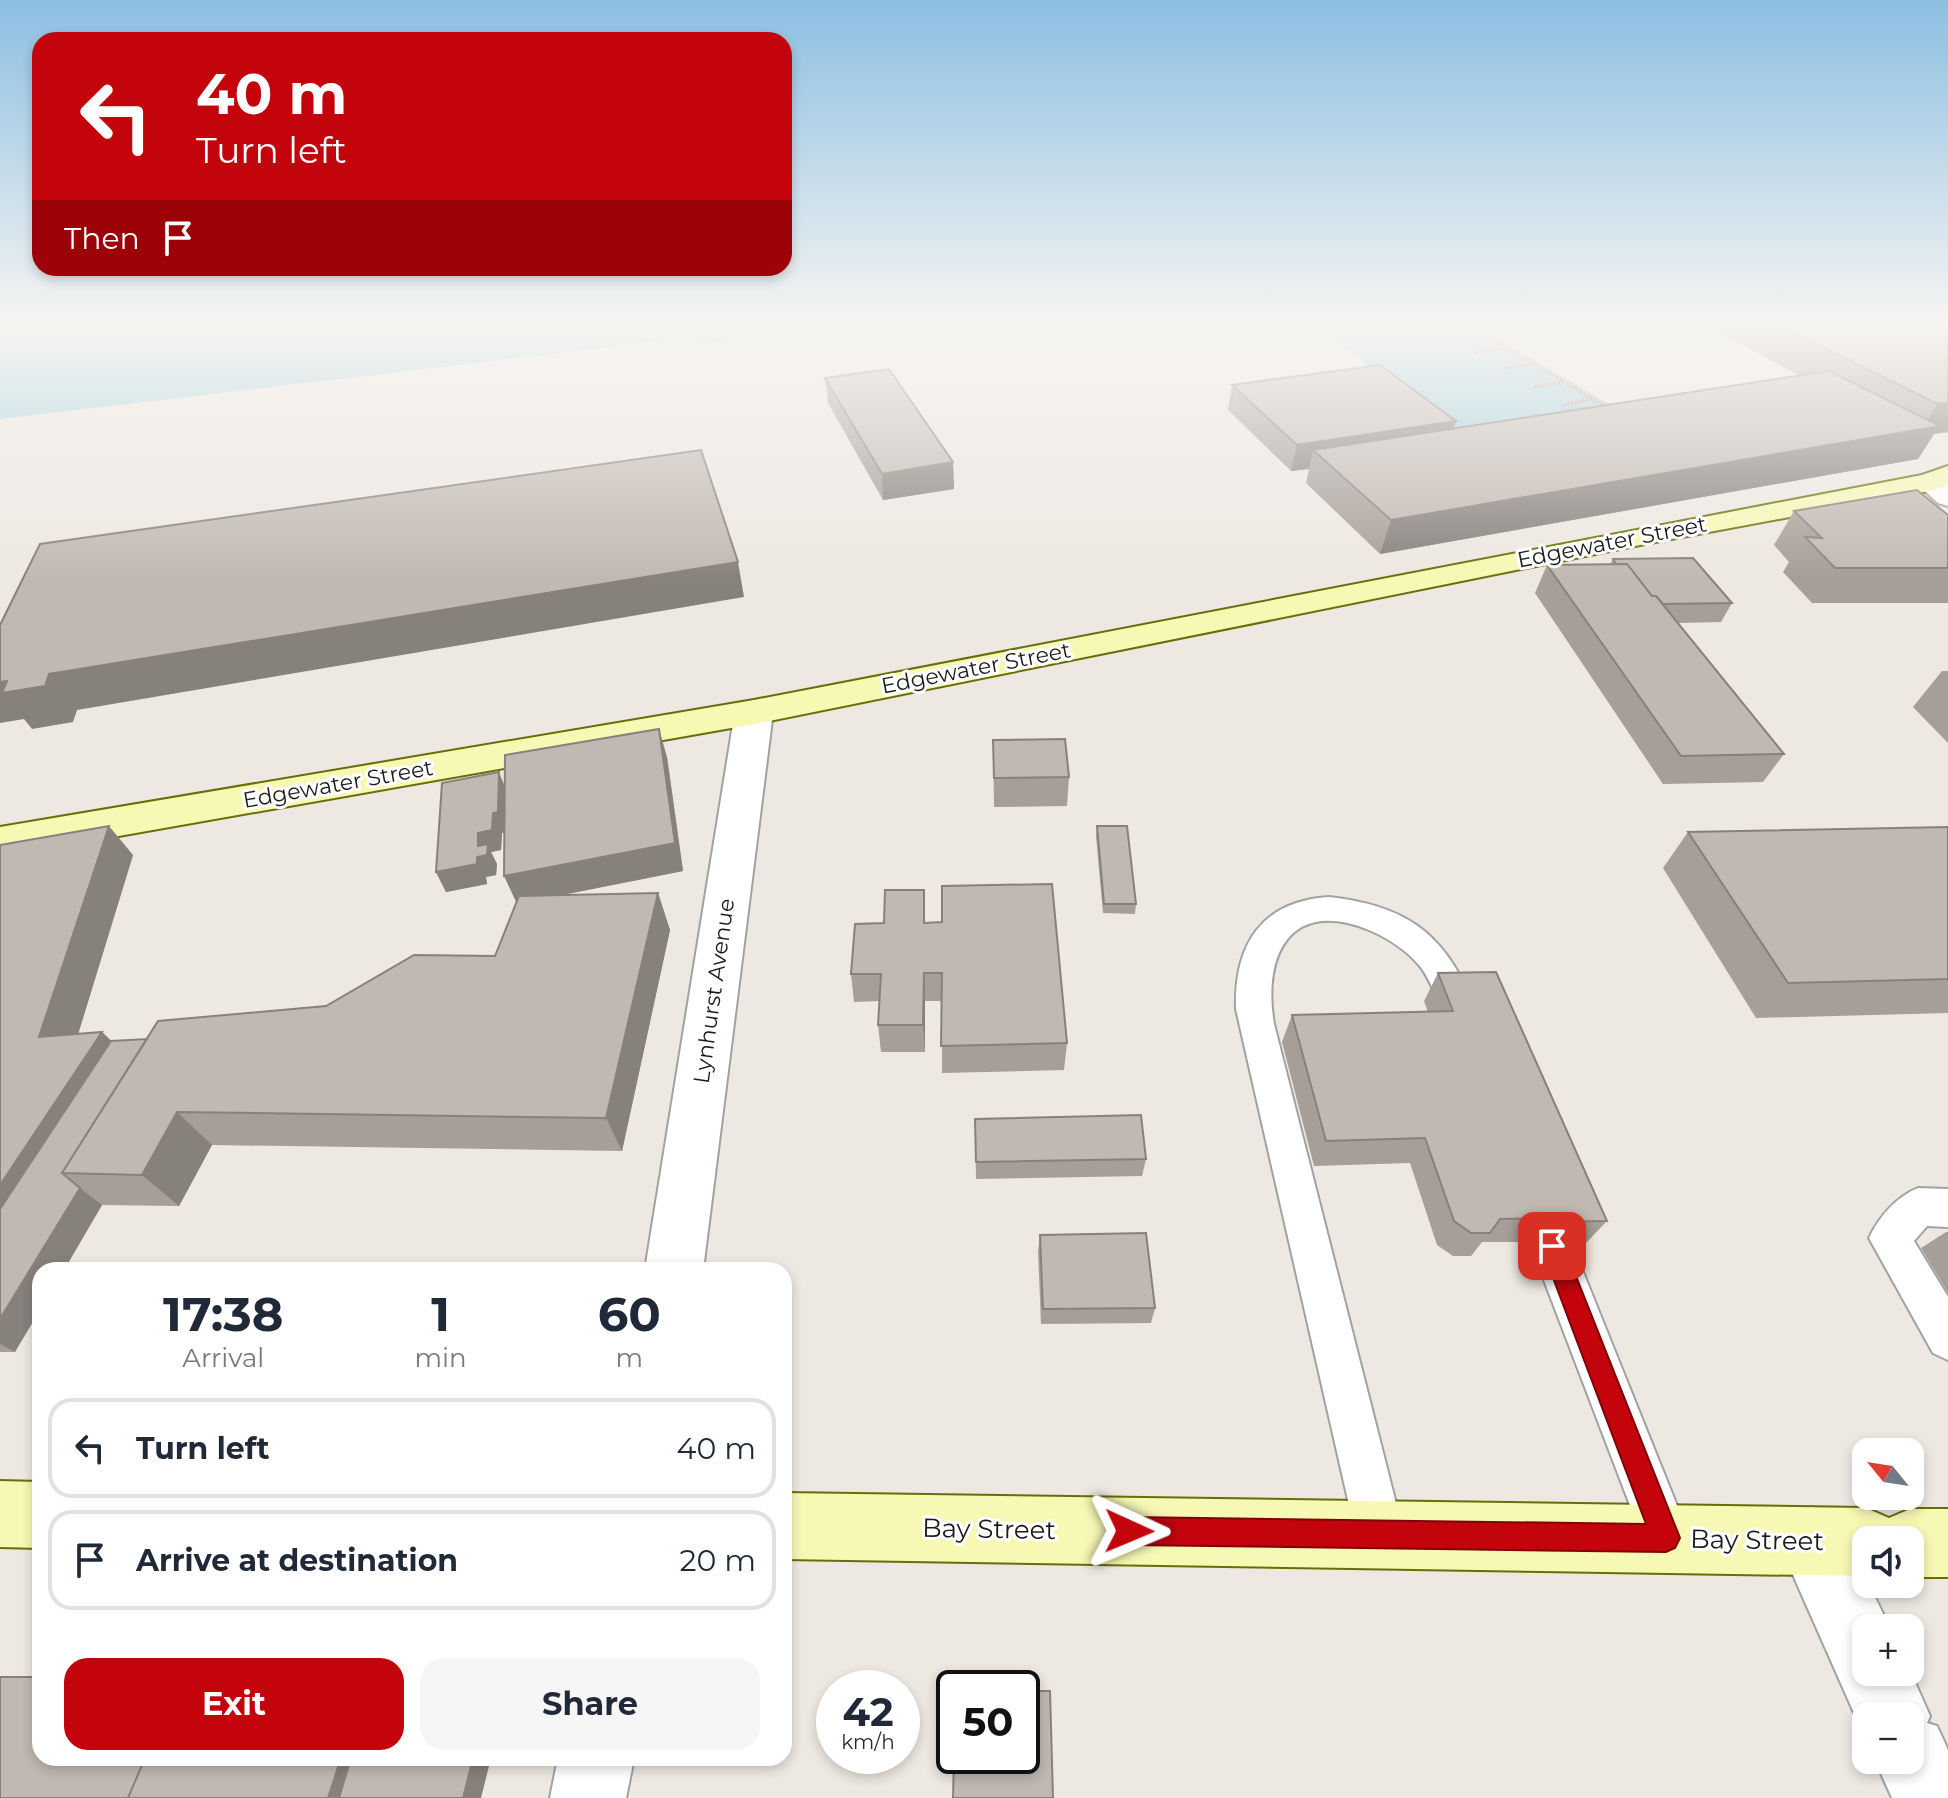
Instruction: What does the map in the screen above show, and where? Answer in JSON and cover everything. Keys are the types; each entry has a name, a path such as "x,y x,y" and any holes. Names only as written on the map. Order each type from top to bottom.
{"street":[{"name":"Edgewater Street","path":"0,842 754,712 1635,537 1942,485"},
{"name":"Lynhurst Avenue","path":"675,1262 754,712"},
{"path":"0,1514 32,1515"},
{"name":"Bay Street","path":"792,1526 1839,1542"},
{"path":"1839,1542 1856,1614"},
{"path":"1924,1543 1948,1543"},
{"path":"588,1798 594,1766"},
{"path":"1920,1774 1931,1798"}],"lane":[{"path":"1380,1535 1256,1024 1251,980 1265,947 1294,916 1310,911 1335,910 1362,914 1411,938 1431,955 1454,999"},
{"path":"1948,1208 1918,1207 1890,1238 1948,1338"},
{"path":"1552,1246 1666,1538"}],"path":[{"path":"1613,411 1618,414"}],"water":[{"path":"0,411 157,411 0,430"},
{"path":"1433,411 1624,413 1467,435"}],"pier":[{"path":"69,411 193,411 0,434 0,419"}],"building":[{"path":"845,411 918,411 953,462 882,474"},
{"path":"1260,411 1442,411 1456,421 1297,445"},
{"path":"1568,411 1910,411 1940,426 1391,520 1313,450"},
{"path":"701,450 738,562 49,674 45,686 2,693 7,681 0,682 0,625 40,544"},
{"path":"1917,490 1948,515 1948,568 1835,568 1805,537 1822,538 1794,511"},
{"path":"1693,558 1732,603 1663,604 1652,596 1627,564 1616,564 1613,559"},
{"path":"1627,564 1784,754 1681,756 1547,565"},
{"path":"659,729 675,843 504,876 505,755"},
{"path":"1065,739 1069,777 994,778 993,740"},
{"path":"499,772 498,812 493,813 492,830 478,833 478,846 488,844 487,855 477,857 477,864 436,872 442,783"},
{"path":"109,826 39,1037 102,1032 0,1185 0,845"},
{"path":"1097,826 1127,826 1136,904 1104,904"},
{"path":"1948,827 1948,979 1788,983 1688,832"},
{"path":"1052,884 1067,1043 941,1046 942,973 924,973 923,1025 878,1025 881,974 851,974 855,924 884,923 885,890 924,890 924,923 942,922 942,886"},
{"path":"658,893 606,1118 177,1112 142,1175 62,1173 158,1021 326,1006 414,955 495,956 519,896"},
{"path":"1496,972 1607,1221 1500,1219 1490,1233 1471,1233 1454,1221 1425,1138 1326,1141 1292,1015 1453,1011 1438,973"},
{"path":"147,1039 62,1173 80,1188 0,1319 0,1209 111,1041"},
{"path":"1141,1115 1146,1159 976,1162 975,1119"},
{"path":"1146,1233 1155,1308 1043,1309 1040,1235"},
{"path":"0,1677 32,1677 32,1766 142,1766 128,1798 0,1798"},
{"path":"1040,1691 1050,1691 1053,1798 953,1798 954,1774 1040,1774"},
{"path":"142,1766 338,1766 328,1798 128,1798"},
{"path":"349,1766 471,1766 463,1798 339,1798"}],"route":[{"path":"1129,1531 1666,1538 1552,1246"}]}
